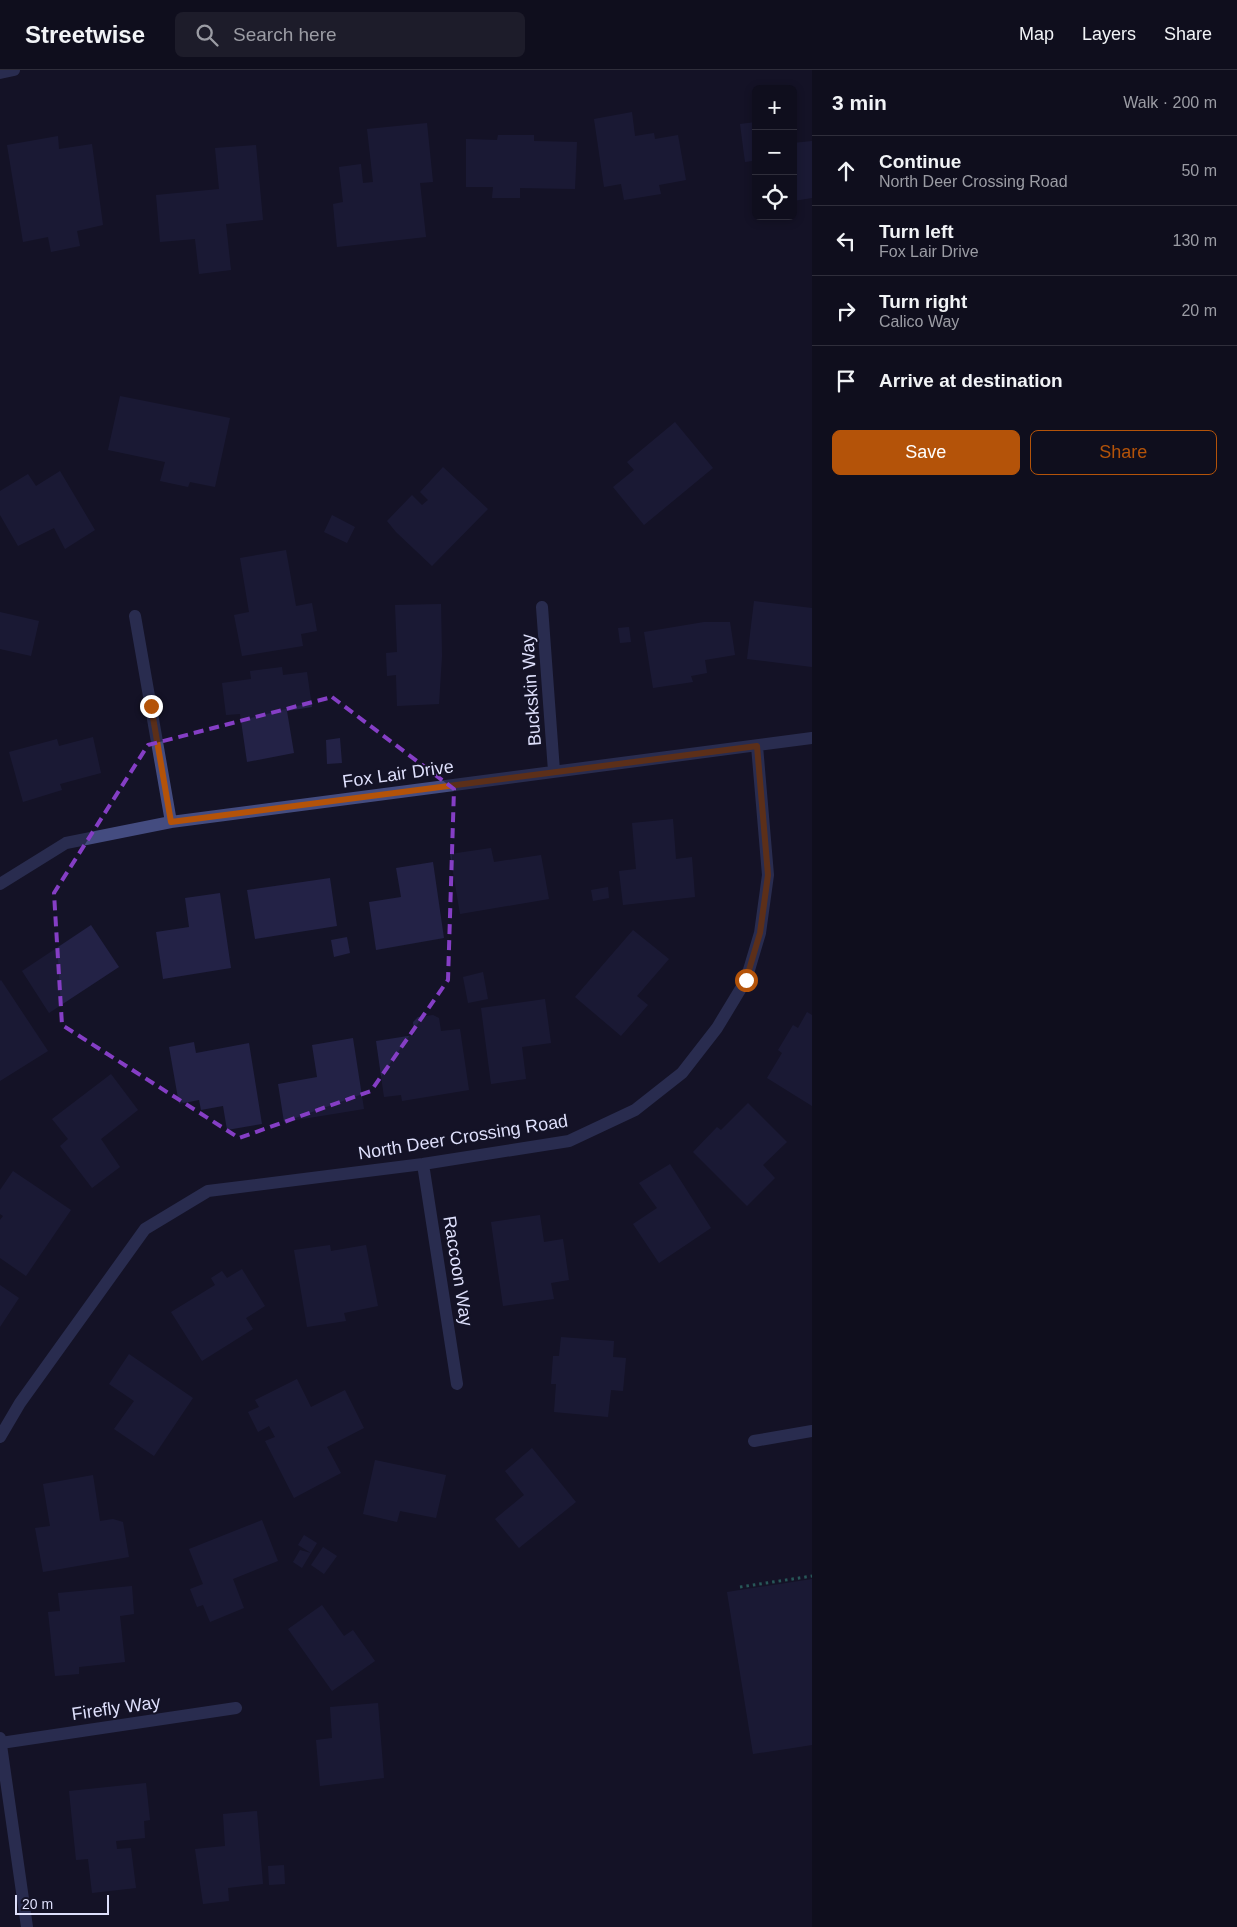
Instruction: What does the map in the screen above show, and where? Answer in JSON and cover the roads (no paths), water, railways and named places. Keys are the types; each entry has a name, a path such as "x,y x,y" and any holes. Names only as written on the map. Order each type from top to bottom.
{"street":[{"path":"0,74 14,70"},
{"name":"Buckskin Way","path":"542,607 554,771"},
{"path":"135,616 171,822"},
{"name":"Fox Lair Drive","path":"0,884 66,843 171,822 812,738"},
{"name":"North Deer Crossing Road","path":"0,1437 20,1403 145,1229 208,1191 423,1164 569,1140 635,1110 682,1074 717,1028 746,980 760,933 768,875 757,746"},
{"name":"Raccoon Way","path":"423,1164 457,1384"},
{"path":"754,1441 812,1431"},
{"name":"Firefly Way","path":"0,1740 236,1708"},
{"path":"0,1740 27,1927"}]}
